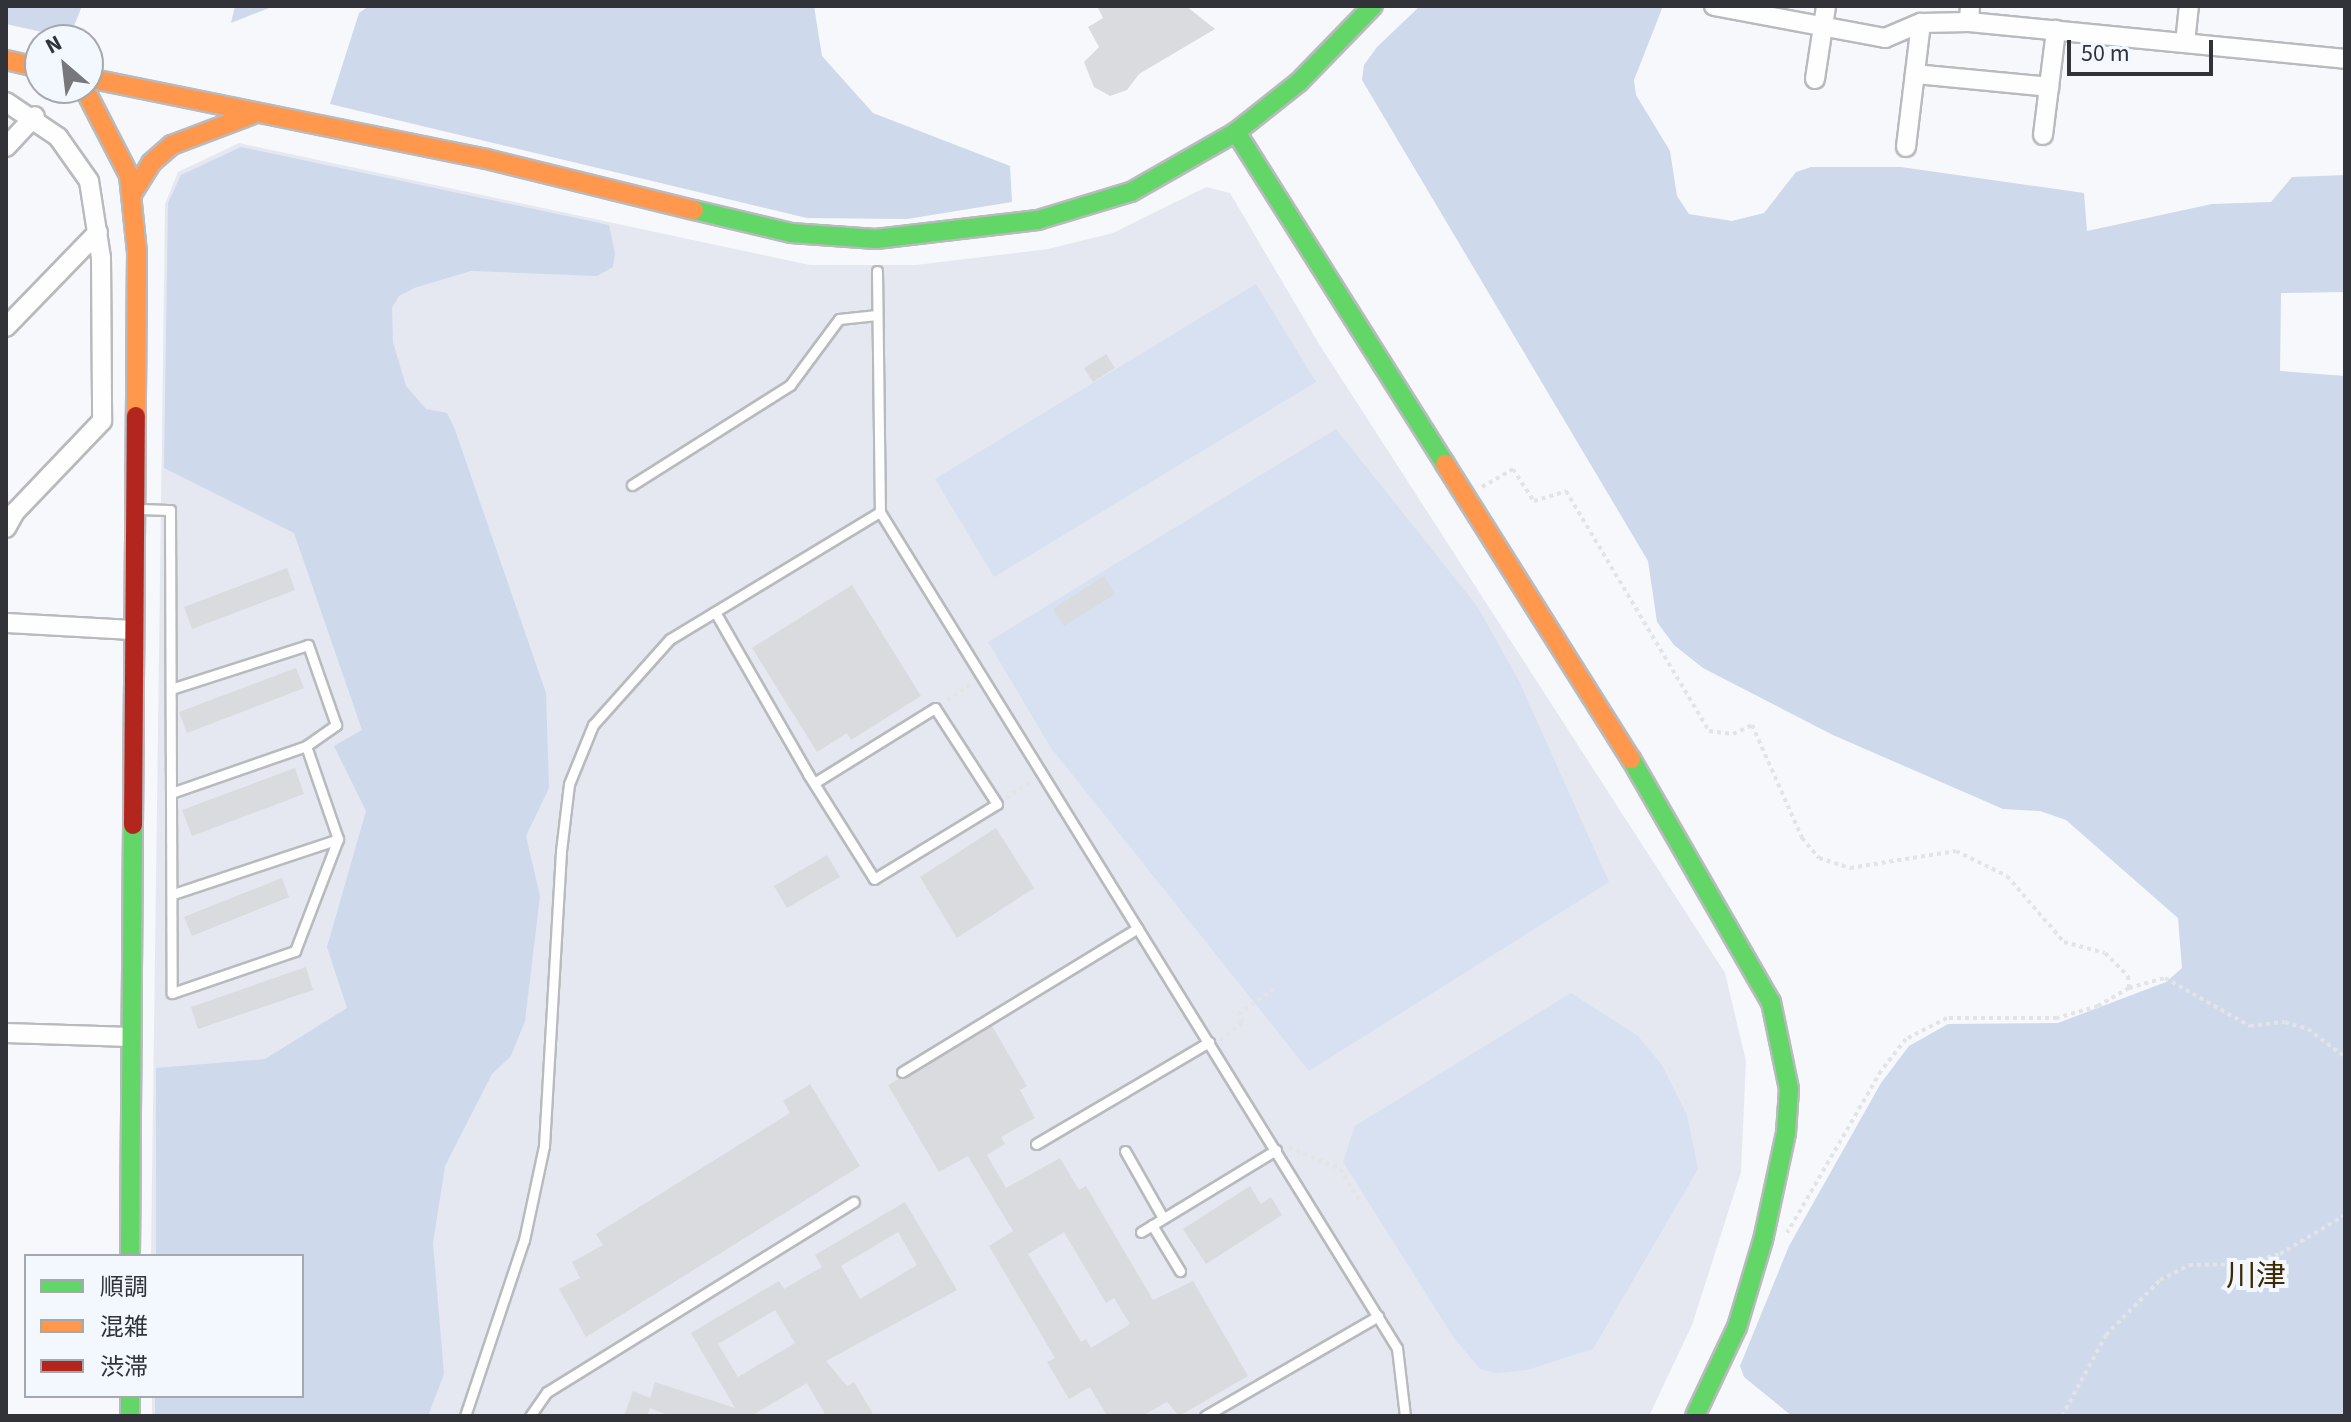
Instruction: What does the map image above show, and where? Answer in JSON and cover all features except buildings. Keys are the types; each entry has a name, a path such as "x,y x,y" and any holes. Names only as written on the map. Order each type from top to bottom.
{"street":[{"path":"104,81 486,159 791,233 876,239 1038,220 1131,192 1236,132 1299,82 1373,6"},
{"path":"1714,6 1885,38 1921,23 1969,14 2056,30 2345,59"},
{"path":"1815,79 1826,6"},
{"path":"2185,43 2189,6"},
{"path":"1906,147 1921,23"},
{"path":"2043,135 2056,30"},
{"path":"1915,74 2049,87"},
{"path":"6,102 35,116 58,137 89,181 98,232 102,421 9,515"},
{"path":"93,104 120,150 132,194 135,509 130,1254"},
{"path":"132,194 151,163 172,145 194,133 256,113"},
{"path":"6,147 35,116"},
{"path":"1236,132 1665,812 1771,1002 1789,1089 1786,1133 1763,1240 1737,1327 1695,1416"},
{"path":"6,327 98,232"},
{"path":"6,623 132,630"},
{"path":"6,1033 130,1037"}],"lane":[{"path":"877,271 880,512 1397,1348 1405,1416"},
{"path":"632,485 790,385 839,319 877,315"},
{"path":"135,509 170,510 174,688 172,993 295,951 338,839 306,746"},
{"path":"465,1416 524,1240 544,1146 569,784 593,725 623,685 670,639 880,512"},
{"path":"715,612 814,783 874,879 997,804 935,708 814,783"},
{"path":"174,688 308,645 336,725 306,746 174,792"},
{"path":"173,894 338,839"},
{"path":"902,1072 1138,928"},
{"path":"1036,1144 1211,1044"},
{"path":"1141,1232 1276,1150"},
{"path":"1125,1151 1163,1218"},
{"path":"530,1416 547,1392 854,1202"},
{"path":"1152,1225 1180,1271"},
{"path":"1205,1416 1378,1316"}],"path":[{"path":"1480,488 1513,469 1534,501 1566,491 1709,731 1733,734 1752,725 1802,838 1819,858 1850,868 1936,851 1975,859 2024,890 2064,942 2105,953 2122,966 2129,988"},
{"path":"935,708 983,676"},
{"path":"997,804 1044,773"},
{"path":"1780,1246 1881,1071 1906,1039 1947,1018 2057,1018 2098,1006 2129,988 2165,978 2250,1026 2285,1022 2308,1029 2345,1057"},
{"path":"1211,1044 1243,1022 1238,1014 1276,988"},
{"path":"1276,1150 1284,1145 1340,1169 1360,1201"},
{"path":"2062,1416 2106,1335 2160,1280 2189,1265 2244,1264 2280,1254 2345,1215"}],"shaded area":[{"path":"6,6 82,6 75,24 24,24 24,28 6,24"},
{"path":"235,6 274,6 231,23"},
{"path":"369,6 814,6 822,56 873,113 1010,166 1012,202 907,219 807,218 330,104 359,13"},
{"path":"1420,6 1663,6 1634,80 1636,95 1670,151 1677,196 1689,214 1732,221 1764,213 1796,172 1811,167 1901,167 2084,193 2087,231 2212,204 2271,202 2292,177 2345,175 2345,292 2281,293 2280,371 2345,376 2345,1416 1792,1416 1744,1377 1740,1366 1789,1246 1881,1083 1909,1046 1948,1024 2058,1023 2166,982 2182,968 2178,918 2066,820 2040,811 2003,809 1833,735 1703,668 1674,645 1657,622 1648,561 1362,80 1364,65 1377,47"},
{"path":"239,143 810,265 916,265 1048,249 1113,233 1206,187 1230,193 1319,344 1725,973 1746,1061 1741,1172 1692,1325 1649,1416 152,1416 152,1398 304,1398 304,1254 151,1254 165,204 178,172"},
{"path":"241,147 609,225 615,253 613,267 597,276 471,271 414,288 399,296 392,308 393,342 406,386 426,409 447,413 454,427 546,693 549,788 526,836 540,896 525,1021 511,1056 492,1074 445,1166 433,1243 444,1374 428,1416 155,1416 155,1398 304,1398 304,1254 156,1254 156,1068 265,1059 347,1008 327,947 366,811 334,746 362,730 294,533 164,468 168,203 181,175"},
{"path":"1256,284 1316,382 994,577 935,479"},
{"path":"1336,429 1477,606 1519,681 1609,882 1309,1071 1051,748 988,642"},
{"path":"1571,993 1638,1036 1662,1065 1687,1115 1698,1169 1593,1349 1527,1370 1497,1373 1480,1369 1454,1338 1343,1162 1355,1126"}],"traffic: fast":[{"path":"694,210 791,233 876,239 1038,220 1131,192 1236,132 1299,82 1373,6"},
{"path":"1236,132 1445,464"},
{"path":"1631,759 1771,1002 1789,1089 1786,1133 1763,1240 1737,1327 1695,1416"},
{"path":"130,1254 133,825"},
{"path":"130,1398 130,1416"}],"traffic: slow":[{"path":"6,60 24,64"},
{"path":"104,81 486,159 694,210"},
{"path":"92,104 129,175 137,253 136,416"},
{"path":"132,194 151,163 172,145 251,115"},
{"path":"1445,464 1631,759"}],"traffic: jam":[{"path":"133,825 136,416"}],"district":[{"name":"川津","path":"2256,1277"}]}
